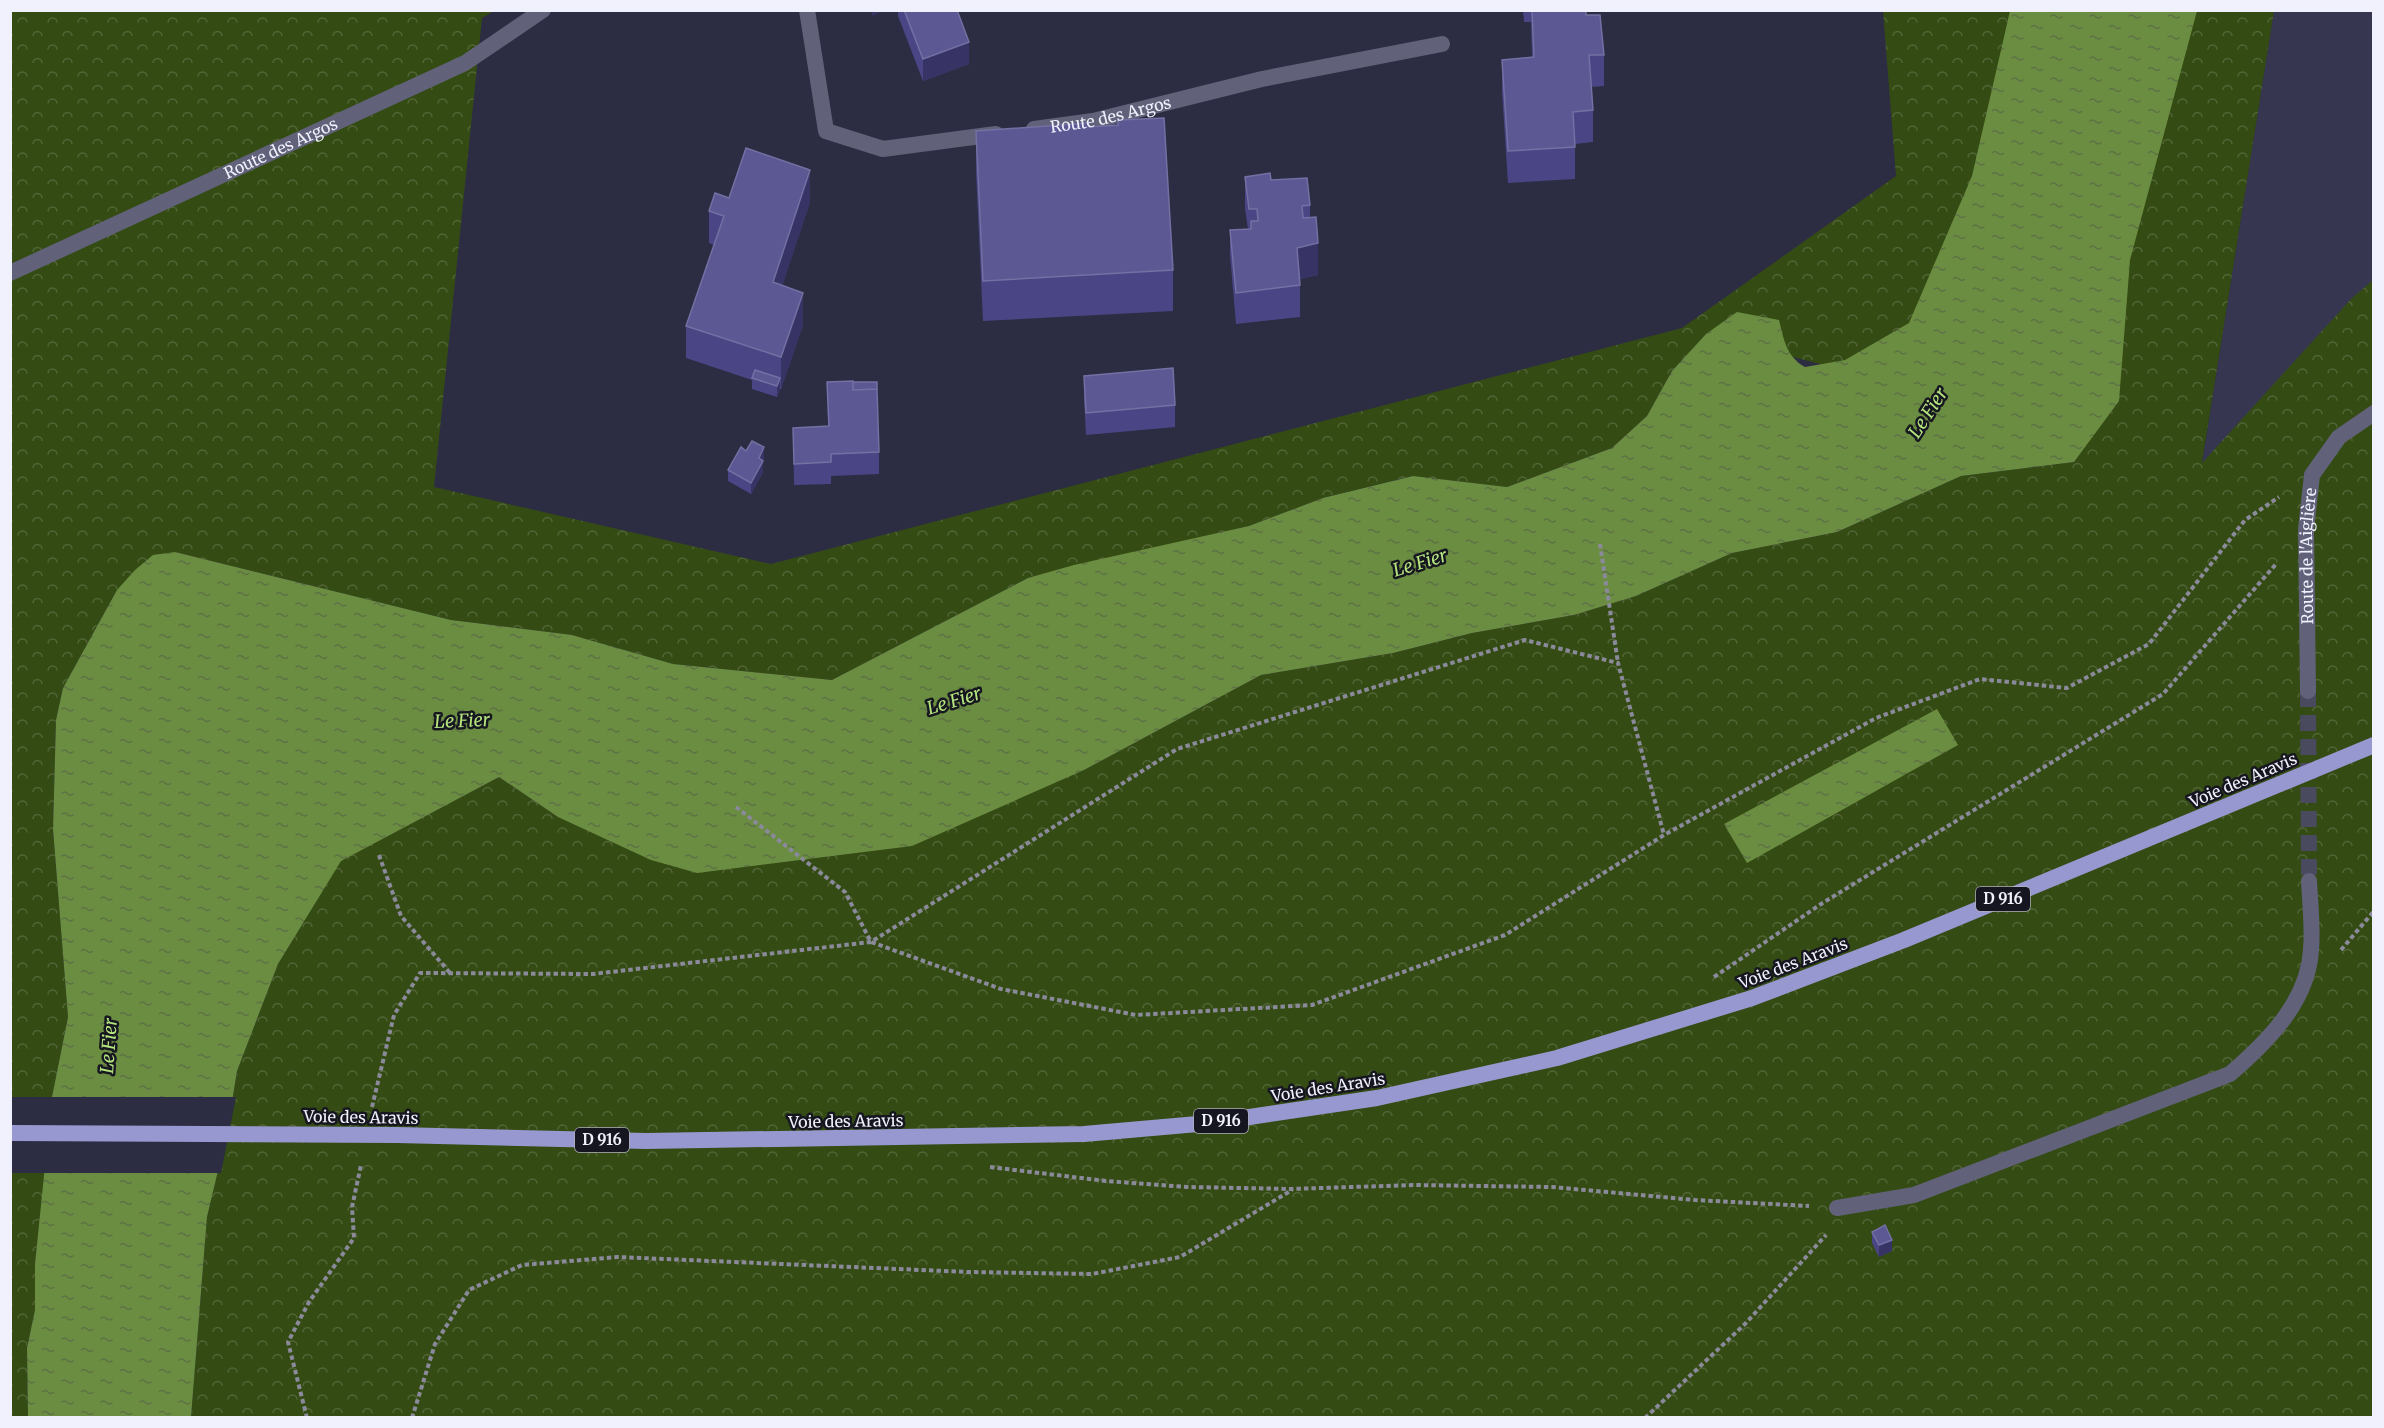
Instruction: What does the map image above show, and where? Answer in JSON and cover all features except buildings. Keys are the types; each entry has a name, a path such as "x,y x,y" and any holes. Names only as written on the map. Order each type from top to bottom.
{"highway":[{"name":"Voie des Aravis","path":"10,1133 397,1135 658,1141 1084,1134 1209,1123 1377,1098 1557,1058 1752,998 1904,940 2373,744"}],"street":[{"name":"Route des Argos","path":"10,273 465,63 543,10"},
{"name":"Route des Argos","path":"807,10 826,131 883,149 1093,121 1262,79 1442,44"},
{"name":"Route de l'Aiglière","path":"2308,691 2306,529 2312,475 2339,437 2373,413"},
{"path":"1837,1208 1914,1195 2230,1074 2263,1045 2295,1003 2299,994 2312,951 2309,881"}],"path":[{"path":"736,807 845,892 871,942 1001,989 1136,1015 1312,1005 1505,935 1664,835 1876,718 1980,679 2067,688 2149,644 2245,520 2312,475"},
{"path":"1710,980 1821,904 2163,694 2306,529"},
{"path":"1600,544 1618,663 1664,835"},
{"path":"371,1114 394,1015 420,973 593,975 871,942 1177,749 1525,640 1618,663"},
{"path":"379,855 401,916 450,973"},
{"path":"307,1418 288,1342 309,1302 354,1238 352,1207 362,1160"},
{"path":"979,1166 1106,1181 1293,1189 1413,1185 1552,1187 1695,1200 1837,1208 1832,1228 1814,1250 1745,1324 1645,1418"},
{"path":"412,1418 435,1344 469,1290 522,1264 618,1257 968,1272 1092,1274 1180,1257 1293,1189"}],"shaded area":[{"path":"2274,11 2373,11 2373,642 2202,465"}],"green space":[{"path":"11,11 494,11 482,18 434,487 771,564 1682,328 1896,176 1883,11 2274,11 2202,463 2351,299 2373,280 2373,1417 191,1417 207,1217 227,1133 237,1071 278,964 340,861 499,777 558,817 1084,770 1261,675 1393,653 1472,633 1574,615 1636,596 1732,553 1837,532 1961,476 2074,462 2092,436 1706,334 1672,371 1647,416 1612,448 1507,487 1412,476 1323,498 1249,526 1028,578 832,680 673,664 572,635 451,620 175,552 117,590 63,688 56,720 53,829 68,1017 52,1097 11,1097"},
{"path":"11,1173 45,1173 35,1264 35,1310 27,1348 28,1417 11,1418"}],"water":[{"name":"Le Fier","path":"2010,11 2197,11 2130,260 2119,401 2074,462 1961,476 1837,532 1732,553 1636,596 1574,615 1472,633 1393,653 1261,675 1084,770 912,846 697,873 651,860 558,817 499,777 341,861 278,964 237,1071 227,1133 207,1217 191,1417 28,1418 27,1348 35,1310 35,1264 52,1097 68,1017 53,829 56,720 63,688 117,590 153,555 175,552 451,620 572,635 673,664 832,680 1028,578 1074,565 1249,526 1323,498 1413,476 1507,487 1612,448 1647,416 1672,371 1706,334 1737,312 1779,320 1784,341 1790,353 1805,367 1845,360 1909,323 1972,176"},
{"path":"1937,709 1958,745 1747,863 1724,824"}],"pier":[{"path":"49,1097 236,1097 221,1173 42,1173"}],"tunnel":[{"path":"2308,691 2309,881"}]}
